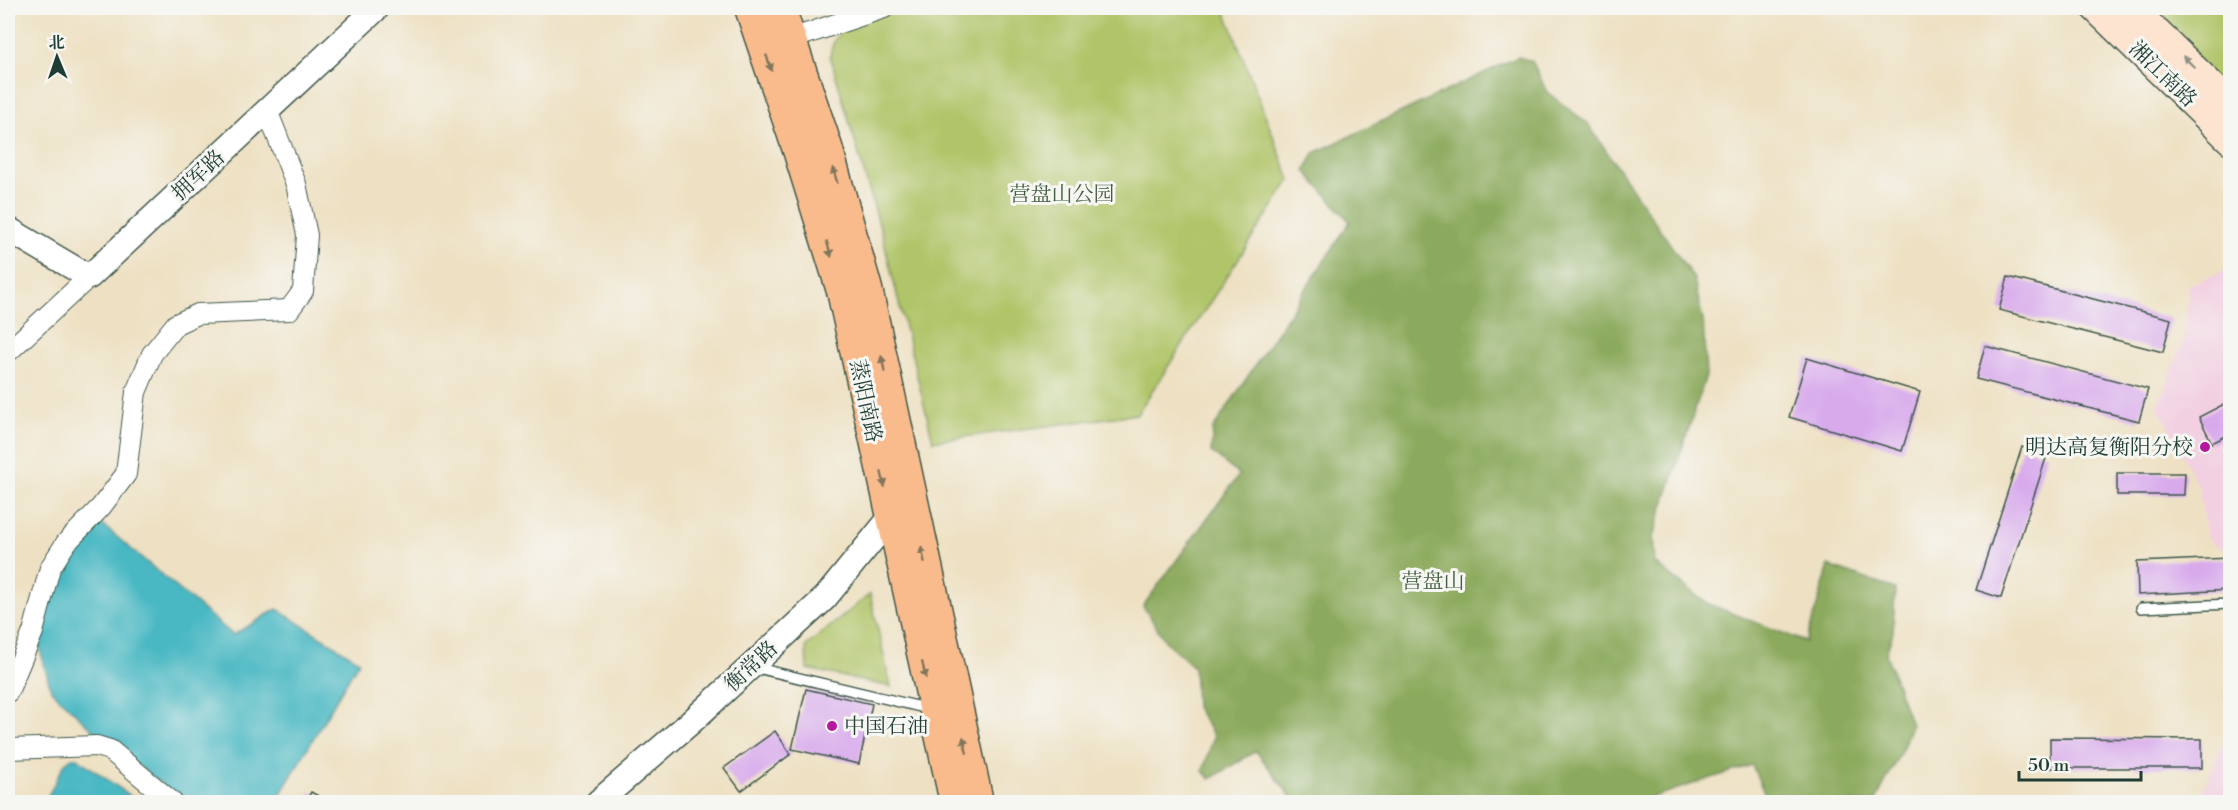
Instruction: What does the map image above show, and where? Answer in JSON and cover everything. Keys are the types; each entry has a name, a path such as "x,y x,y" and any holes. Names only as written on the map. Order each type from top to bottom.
{"main road":[{"name":"蒸阳南路","path":"750,8 800,153 842,291 955,802"},
{"name":"蒸阳南路","path":"780,8 827,147 867,289 978,802"},
{"name":"湘江南路","path":"2095,8 2230,140"},
{"name":"湘江南路","path":"2132,8 2230,103"}],"street":[{"name":"拥军路","path":"89,277 377,8"},
{"path":"791,39 884,8"},
{"path":"8,692 33,632 50,568 66,543 101,507 126,474 136,392 152,354 176,324 198,314 261,314 289,310 303,291 307,235 296,184 267,110"},
{"path":"8,229 89,277 8,352"},
{"name":"衡常路","path":"598,802 825,598 891,517"},
{"path":"8,749 97,746 110,750 172,802"}],"lane":[{"path":"2141,608 2230,604"},
{"path":"750,667 934,711"}],"shaded area":[{"name":"明达高复衡阳分校","path":"2230,268 2230,545 2220,549 2207,537 2199,489 2158,406 2184,340 2189,285"},
{"path":"2230,727 2230,802 2198,802"}],"green space":[{"name":"营盘山公园","path":"899,8 1224,8 1290,180 1137,414 933,441 882,234 830,56 833,43 846,27 865,18"},
{"path":"2140,8 2230,8 2230,95"},
{"name":"营盘山","path":"1518,57 1532,61 1547,92 1588,124 1694,279 1703,320 1706,376 1653,537 1655,563 1706,603 1806,642 1829,566 1895,589 1893,632 1886,654 1911,725 1903,747 1875,802 1768,802 1752,765 1637,802 1295,802 1256,751 1210,779 1203,771 1214,736 1196,707 1194,667 1166,642 1143,606 1239,475 1211,452 1213,429 1350,222 1305,171 1314,153"},
{"path":"870,594 891,687 807,669 806,646"}],"water":[{"path":"97,520 233,635 277,609 359,661 276,802 185,802 98,735 51,690 36,635 55,565"},
{"path":"72,758 77,758 139,802 45,802 65,763"}],"building":[{"path":"2008,277 2171,319 2163,352 1999,310"},
{"path":"1985,346 2148,389 2139,421 1976,379"},
{"path":"1807,358 1920,392 1902,451 1789,417"},
{"path":"2230,401 2230,434 2212,443 2199,417"},
{"path":"2022,447 2047,455 2001,598 1976,590"},
{"path":"2117,473 2185,473 2184,495 2117,495"},
{"path":"2230,558 2230,590 2138,595 2137,562"},
{"name":"中国石油","path":"806,689 872,704 859,764 792,749"},
{"path":"775,731 791,754 741,791 724,768"},
{"path":"2050,738 2202,739 2202,768 2050,768"},
{"path":"311,792 329,802 305,802"}],"place":[{"name":"明达高复衡阳分校","path":"2205,447"},
{"name":"中国石油","path":"832,726"}]}
